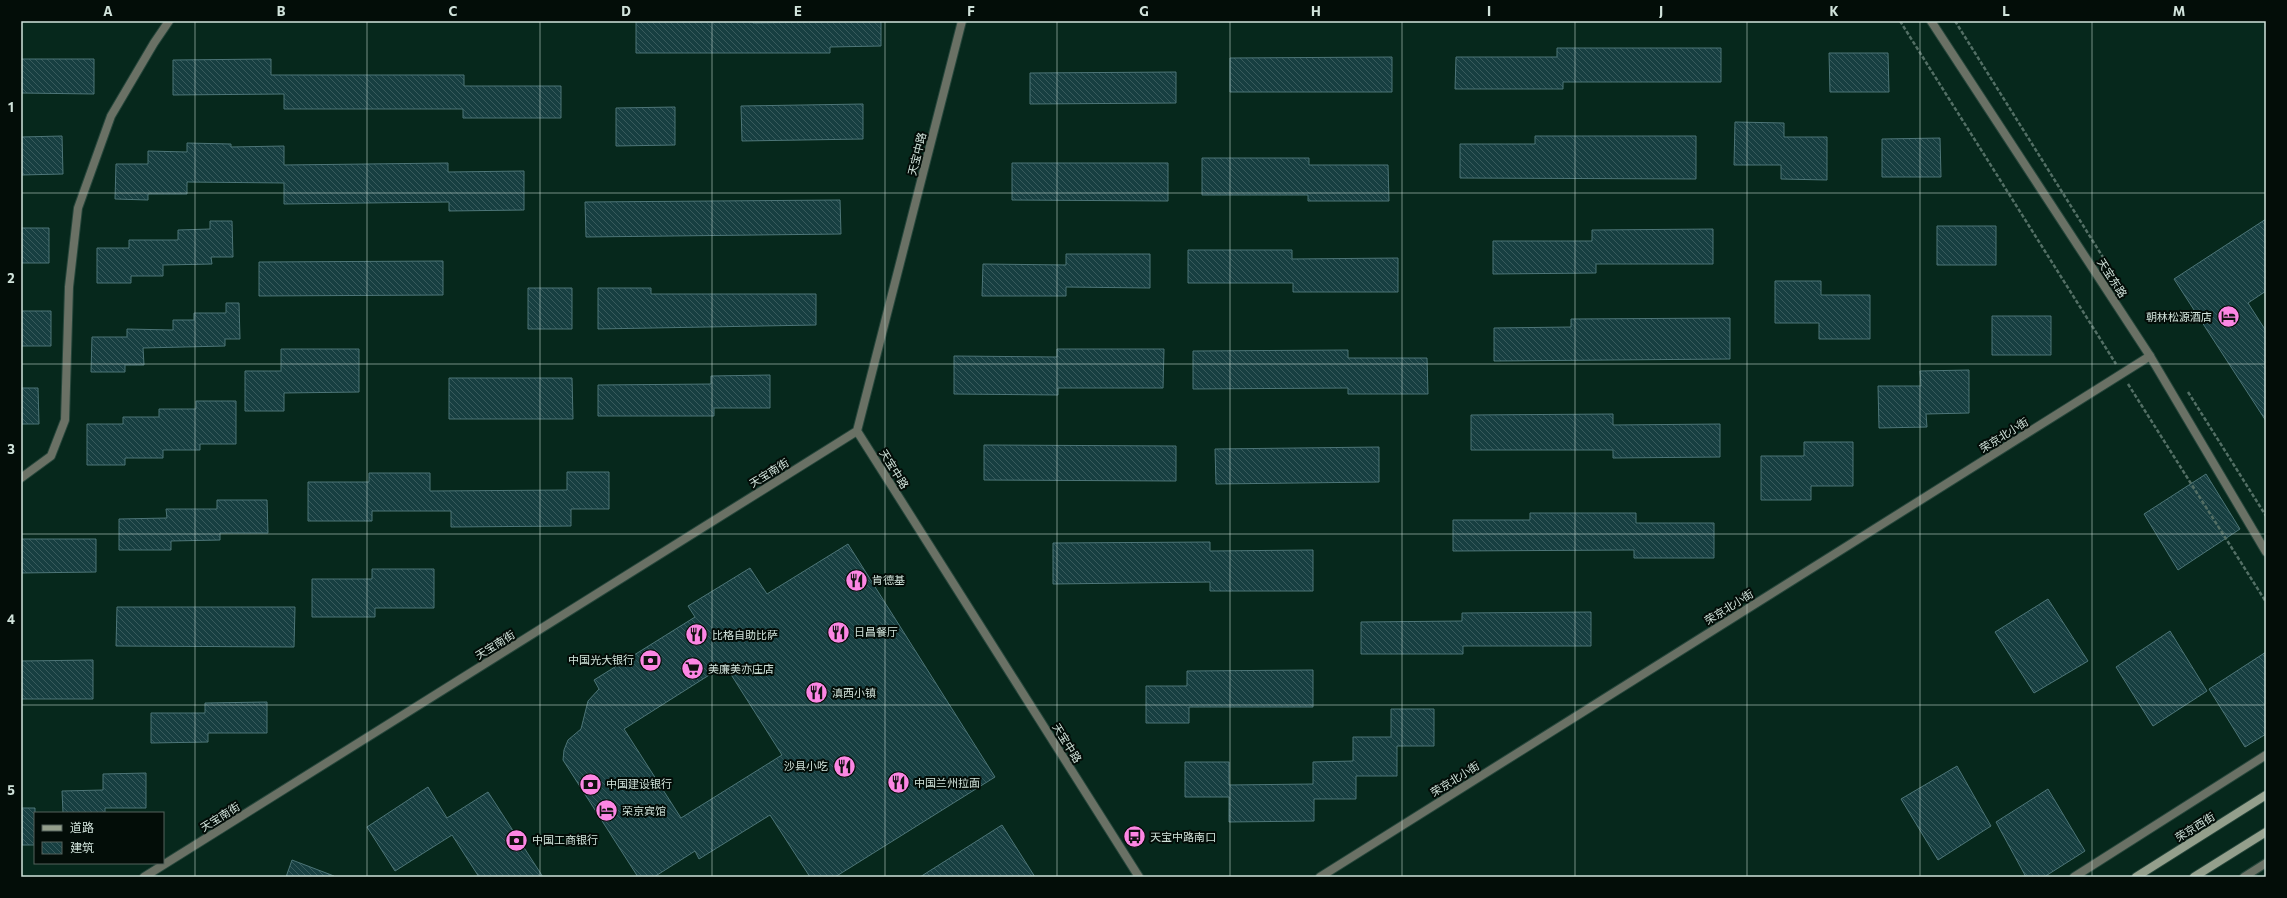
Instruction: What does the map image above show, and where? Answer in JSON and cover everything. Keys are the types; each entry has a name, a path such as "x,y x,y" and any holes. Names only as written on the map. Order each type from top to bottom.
{"main road":[{"name":"荣京西街","path":"2136,877 2266,795"},
{"path":"2194,877 2266,832"}],"street":[{"path":"21,478 51,456 65,420 69,287 78,208 111,116 154,43 169,21"},
{"name":"天宝中路","path":"962,21 857,431 1139,877"},
{"name":"天宝东路","path":"1931,21 2150,356 2266,552"},
{"name":"荣京北小街","path":"1320,877 2150,356"},
{"name":"天宝南街","path":"144,877 857,431"},
{"path":"2074,877 2266,755"},
{"path":"2244,877 2266,863"}],"path":[{"path":"1900,21 2117,366"},
{"path":"1955,21 2123,289"},
{"path":"2126,379 2266,602"},
{"path":"2186,389 2266,516"}],"building":[{"path":"636,21 753,21 753,23 881,21 881,46 830,47 830,53 636,53"},
{"path":"1557,48 1721,48 1721,82 1563,82 1563,89 1455,89 1456,57 1557,57"},
{"path":"1829,53 1888,53 1889,92 1830,92"},
{"path":"1392,57 1392,92 1230,92 1230,58"},
{"path":"21,59 94,59 94,94 21,93"},
{"path":"271,59 271,75 464,75 464,86 561,86 561,118 463,118 463,109 284,109 284,94 173,95 173,60"},
{"path":"1176,72 1176,103 1030,104 1030,73"},
{"path":"863,104 863,139 742,141 741,106"},
{"path":"675,107 675,145 616,146 616,108"},
{"path":"1735,122 1784,123 1784,137 1827,137 1827,180 1781,179 1781,165 1734,165"},
{"path":"62,136 63,174 21,175 21,137"},
{"path":"1535,136 1696,136 1696,179 1460,178 1460,144 1535,144"},
{"path":"1940,138 1941,177 1882,177 1882,139"},
{"path":"187,143 231,144 231,147 284,146 284,165 448,163 448,172 524,171 524,210 449,211 449,202 284,204 284,183 187,182 187,194 148,194 148,200 115,199 116,164 148,164 148,151 187,152"},
{"path":"1202,158 1309,158 1309,165 1388,165 1389,201 1308,201 1308,195 1202,195"},
{"path":"1012,163 1168,163 1168,201 1012,200"},
{"path":"840,200 841,234 586,237 585,202"},
{"name":"朝林松源酒店","path":"2266,219 2266,291 2248,303 2266,331 2266,421 2174,279"},
{"path":"210,221 232,221 233,257 211,257 212,264 163,265 163,276 131,276 131,283 97,283 97,248 129,248 129,240 178,240 178,230 210,229"},
{"path":"1937,226 1996,226 1996,265 1937,265"},
{"path":"21,228 49,228 49,263 21,263"},
{"path":"1713,229 1713,264 1596,264 1596,273 1493,274 1493,241 1592,241 1592,230"},
{"path":"1188,250 1292,250 1292,259 1398,258 1398,292 1293,292 1293,283 1188,283"},
{"path":"1066,254 1150,254 1150,288 1066,287 1066,296 982,296 983,264 1066,265"},
{"path":"443,261 443,295 259,296 259,262"},
{"path":"1775,281 1821,281 1821,295 1870,295 1870,339 1819,339 1819,323 1775,323"},
{"path":"528,288 572,288 572,329 528,329"},
{"path":"598,288 651,288 651,294 816,294 816,325 598,329"},
{"path":"226,303 239,303 240,339 225,339 225,346 143,348 144,365 125,365 125,372 91,372 92,337 127,337 127,329 173,330 173,320 194,320 194,313 226,313"},
{"path":"21,311 51,311 51,346 21,346"},
{"path":"1992,316 2051,316 2051,355 1992,355"},
{"path":"1730,318 1730,359 1494,361 1494,328 1571,327 1571,319"},
{"path":"281,349 359,349 359,392 284,393 284,411 245,411 245,371 281,371"},
{"path":"1057,349 1164,349 1163,388 1058,388 1058,395 954,394 954,356 1057,357"},
{"path":"1348,350 1348,358 1427,358 1428,394 1348,394 1348,388 1193,389 1193,351"},
{"path":"1969,370 1969,413 1926,414 1927,427 1879,428 1878,386 1921,386 1920,371"},
{"path":"770,375 770,408 714,408 714,416 598,416 598,385 711,384 711,376"},
{"path":"449,378 572,378 573,419 449,419"},
{"path":"21,388 38,388 39,424 21,424"},
{"path":"196,401 236,401 236,444 200,444 200,450 163,450 163,458 125,458 125,465 87,465 87,424 123,424 123,417 159,417 159,409 196,409"},
{"path":"1613,414 1613,425 1720,424 1720,457 1613,458 1613,450 1471,450 1471,415"},
{"path":"1804,442 1853,442 1853,486 1811,486 1811,500 1761,500 1761,456 1804,456"},
{"path":"984,445 1176,446 1176,481 984,480"},
{"path":"1379,447 1379,482 1216,484 1215,449"},
{"path":"567,472 609,472 609,509 571,509 571,526 451,527 451,511 372,511 372,521 308,521 308,482 369,482 369,473 430,473 430,491 567,490"},
{"path":"2206,474 2240,529 2178,570 2144,514"},
{"path":"217,500 267,500 268,533 220,533 220,540 171,541 171,550 119,550 119,519 167,518 166,509 217,509"},
{"path":"1530,513 1636,513 1636,523 1714,523 1714,558 1634,558 1634,550 1453,551 1453,520 1530,520"},
{"path":"21,539 96,539 96,572 21,573"},
{"path":"1210,542 1210,551 1313,550 1313,591 1210,591 1210,582 1053,584 1053,543"},
{"path":"848,544 995,777 835,877 810,877 770,815 699,859 695,851 654,877 638,877 563,760 564,750 568,740 581,729 588,701 599,689 594,680 695,617 688,606 750,568 767,594","holes":["725,665 782,755 681,818 624,729"]},
{"path":"372,569 434,569 434,608 375,608 375,617 312,617 312,579 372,579"},
{"path":"2048,599 2088,661 2034,693 1995,632"},
{"path":"117,607 295,607 294,647 116,646"},
{"path":"1591,612 1591,646 1463,646 1463,654 1361,654 1361,622 1462,621 1462,613"},
{"path":"2170,631 2207,691 2153,726 2116,667"},
{"path":"2266,652 2266,734 2245,747 2209,689"},
{"path":"93,660 93,699 21,699 21,661"},
{"path":"1313,670 1313,707 1189,707 1189,723 1146,723 1146,686 1187,686 1187,671"},
{"path":"267,702 267,733 208,733 208,742 151,743 151,713 205,713 205,703"},
{"path":"1391,709 1434,709 1434,746 1397,746 1397,776 1356,776 1356,799 1314,799 1314,821 1229,822 1229,797 1185,797 1185,762 1229,762 1229,785 1313,784 1313,762 1353,761 1353,737 1391,737"},
{"path":"1957,766 1991,826 1938,860 1901,799"},
{"path":"146,773 146,808 105,808 105,812 63,812 62,791 103,790 103,774"},
{"path":"428,787 447,818 488,792 543,877 479,877 452,835 395,871 367,827"},
{"path":"2048,789 2085,851 2044,877 2026,877 1996,822"},
{"path":"22,808 35,808 34,845 22,845"},
{"path":"1002,825 1035,877 920,877"},
{"path":"292,860 334,876 334,877 286,877"}],"place":[{"name":"朝林松源酒店","path":"2228,317"},
{"name":"肯德基","path":"857,580"},
{"name":"日昌餐厅","path":"839,632"},
{"name":"比格自助比萨","path":"696,635"},
{"name":"中国光大银行","path":"650,660"},
{"name":"美廉美亦庄店","path":"692,669"},
{"name":"滇西小镇","path":"817,693"},
{"name":"沙县小吃","path":"844,766"},
{"name":"中国兰州拉面","path":"899,783"},
{"name":"中国建设银行","path":"590,784"},
{"name":"荣京宾馆","path":"607,811"},
{"name":"天宝中路南口","path":"1135,837"},
{"name":"中国工商银行","path":"516,840"}]}
